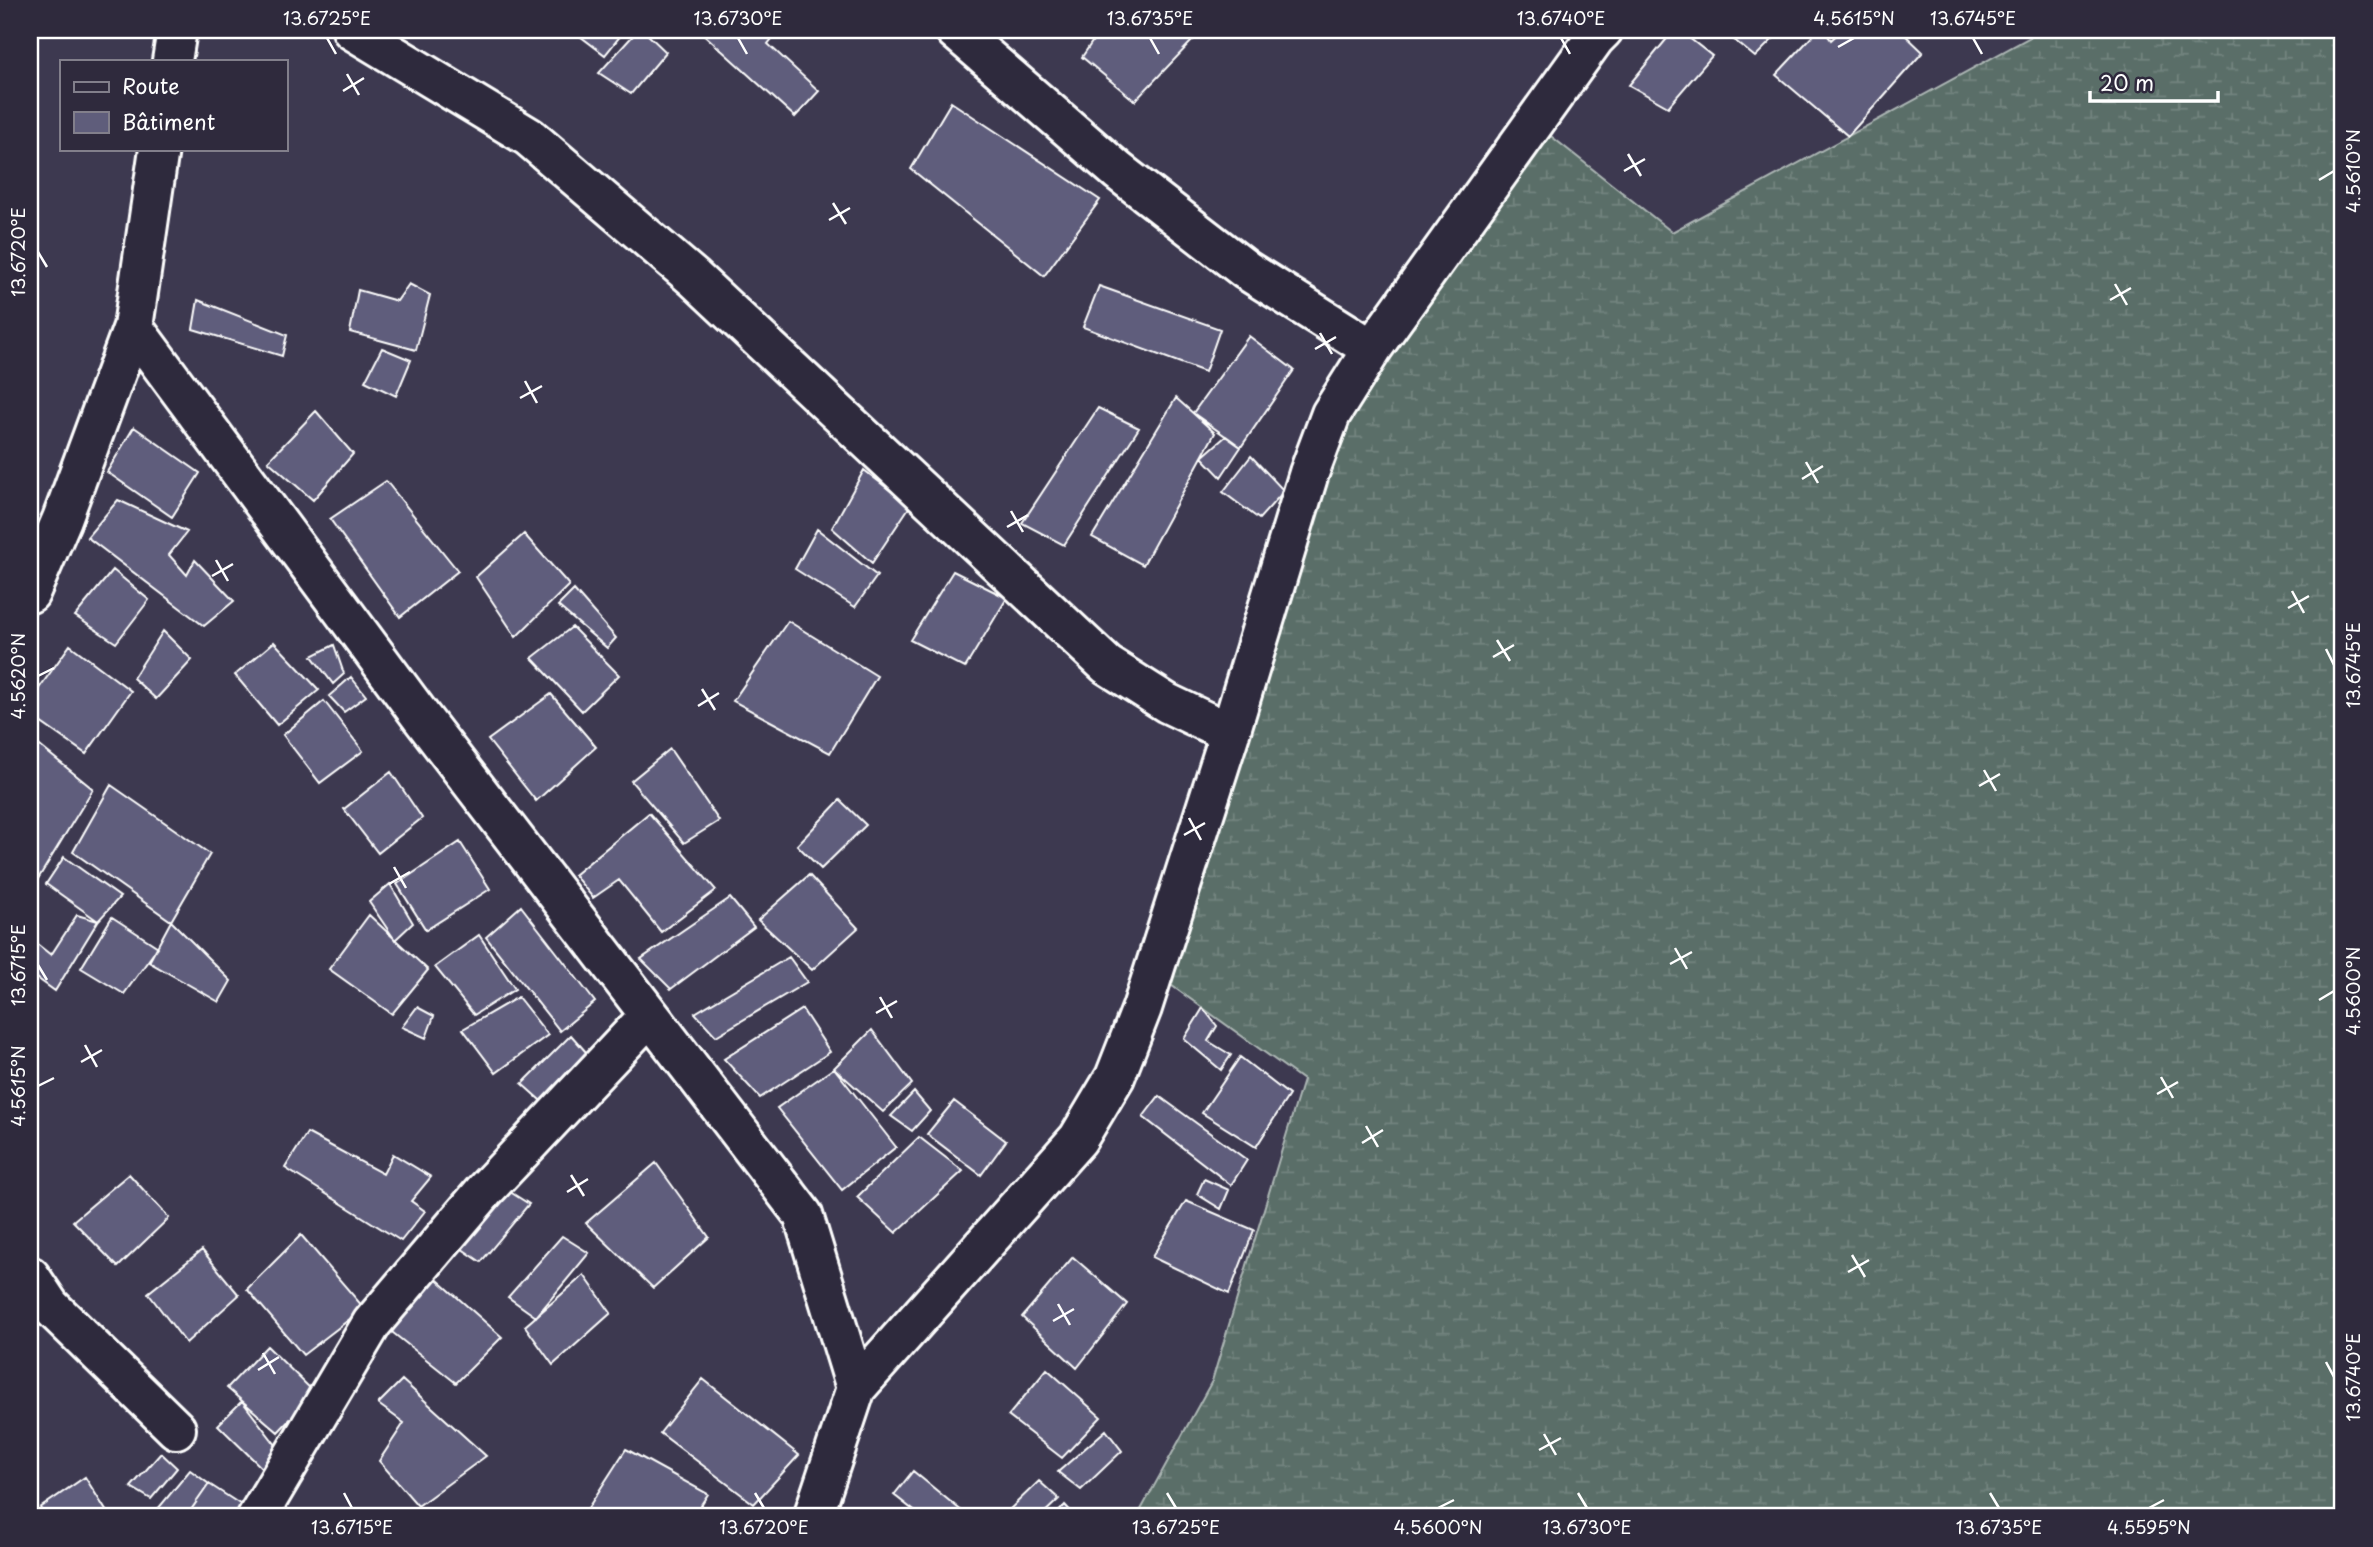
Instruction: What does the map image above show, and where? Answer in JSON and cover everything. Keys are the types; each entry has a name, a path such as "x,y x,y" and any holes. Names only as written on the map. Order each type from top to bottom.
{"street":[{"path":"172,60 177,30"},
{"path":"352,30 529,137 694,278 1107,665 1167,703 1230,733"},
{"path":"955,30 1118,171 1246,270 1372,349"},
{"path":"813,1517 856,1388 1078,1139 1115,1077 1142,1008 1331,414 1372,349 1603,30"},
{"path":"30,593 62,519 133,327 159,150"},
{"path":"133,327 422,718 803,1215 856,1388"},
{"path":"257,1517 372,1323 485,1190 649,1016"},
{"path":"30,1276 50,1306 176,1430"}],"green space":[{"path":"2043,30 2343,30 2343,1517 1137,1517 1212,1381 1303,1080 1157,975 1338,428 1547,133 1672,232"}],"building":[{"path":"572,30 625,30 605,55"},
{"path":"638,30 643,30 666,52 631,94 599,73"},
{"path":"699,30 779,30 768,44 819,91 795,117"},
{"path":"1100,30 1177,30 1193,40 1135,101 1082,57"},
{"path":"1674,30 1679,30 1712,56 1668,107 1629,85"},
{"path":"1722,30 1782,30 1755,57"},
{"path":"1818,30 1824,30 1831,40 1842,30 1900,30 1923,52 1848,136 1776,75"},
{"path":"951,102 1100,200 1044,276 911,169"},
{"path":"409,284 430,295 416,350 350,332 358,290 397,301"},
{"path":"1099,286 1220,329 1205,372 1083,327"},
{"path":"198,300 287,335 282,356 193,329"},
{"path":"1249,336 1294,370 1241,447 1193,413"},
{"path":"382,348 411,360 396,396 365,381"},
{"path":"1176,398 1215,433 1143,565 1092,537"},
{"path":"1098,408 1139,428 1064,545 1022,523"},
{"path":"316,411 353,454 313,500 268,461"},
{"path":"134,427 200,473 172,517 107,472"},
{"path":"1226,436 1241,447 1221,477 1202,457"},
{"path":"1251,456 1284,491 1259,519 1223,492"},
{"path":"864,470 910,506 872,563 832,528"},
{"path":"386,481 458,571 400,617 330,519"},
{"path":"118,500 187,532 169,555 187,575 195,560 234,601 204,626 87,537"},
{"path":"817,529 877,576 855,607 795,569"},
{"path":"524,534 569,585 516,637 476,577"},
{"path":"113,570 149,600 116,643 75,616"},
{"path":"953,571 1007,598 965,668 910,640"},
{"path":"574,590 616,638 607,648 558,606"},
{"path":"788,621 877,676 830,753 733,701"},
{"path":"572,627 619,675 582,711 532,658"},
{"path":"163,631 192,660 156,699 133,678"},
{"path":"274,642 319,690 277,725 235,675"},
{"path":"70,645 131,691 86,754 30,715 30,701"},
{"path":"334,645 344,674 333,684 312,656"},
{"path":"351,677 366,696 344,712 329,696"},
{"path":"551,694 596,747 536,801 488,740"},
{"path":"324,701 363,751 320,783 283,735"},
{"path":"30,738 93,789 30,892"},
{"path":"670,749 719,821 684,843 631,781"},
{"path":"391,772 422,818 378,853 344,809"},
{"path":"111,785 210,854 171,921 73,852"},
{"path":"840,800 866,825 821,869 797,845"},
{"path":"649,813 716,890 661,932 619,880 593,898 574,875"},
{"path":"460,842 490,889 426,930 397,884"},
{"path":"64,857 120,897 98,921 46,884"},
{"path":"809,875 858,928 812,970 758,920"},
{"path":"390,884 413,923 395,940 369,902"},
{"path":"730,898 754,927 671,989 641,959"},
{"path":"521,906 595,1002 560,1031 486,937"},
{"path":"77,915 98,921 55,991 30,973 30,945 32,940 51,955"},
{"path":"369,915 428,970 392,1014 329,969"},
{"path":"112,917 158,947 124,994 81,968"},
{"path":"171,921 231,981 219,1002 149,962"},
{"path":"479,935 515,989 474,1015 435,967"},
{"path":"789,957 807,982 716,1036 695,1013"},
{"path":"518,997 548,1035 496,1073 463,1029"},
{"path":"417,1007 434,1016 426,1038 402,1027"},
{"path":"1203,1008 1217,1026 1208,1041 1231,1055 1221,1070 1184,1039"},
{"path":"802,1009 830,1052 760,1098 724,1059"},
{"path":"872,1030 912,1084 883,1112 834,1068"},
{"path":"571,1035 594,1061 549,1108 522,1084"},
{"path":"1240,1057 1289,1095 1256,1147 1202,1113"},
{"path":"834,1068 896,1147 842,1190 777,1108"},
{"path":"914,1092 930,1111 912,1131 891,1116"},
{"path":"1159,1096 1247,1160 1231,1185 1143,1117"},
{"path":"954,1101 1006,1141 981,1175 927,1134"},
{"path":"307,1133 383,1174 393,1154 431,1177 411,1201 425,1211 401,1241 285,1168"},
{"path":"919,1137 963,1171 896,1233 857,1197"},
{"path":"656,1163 709,1237 653,1288 586,1223"},
{"path":"129,1174 169,1218 118,1267 73,1221"},
{"path":"1204,1179 1229,1190 1221,1209 1197,1194"},
{"path":"507,1190 529,1204 481,1262 455,1244"},
{"path":"1186,1201 1254,1230 1229,1294 1152,1257"},
{"path":"301,1235 364,1308 303,1355 247,1289"},
{"path":"562,1236 589,1253 536,1317 508,1297"},
{"path":"202,1250 239,1295 186,1343 148,1293"},
{"path":"1073,1257 1127,1304 1077,1368 1022,1317"},
{"path":"431,1274 502,1337 456,1383 383,1325"},
{"path":"584,1275 611,1313 553,1365 525,1326"},
{"path":"267,1346 315,1393 278,1432 227,1388"},
{"path":"1047,1369 1101,1417 1062,1458 1008,1416"},
{"path":"703,1379 799,1455 754,1504 660,1433"},
{"path":"402,1380 486,1456 418,1506 379,1461 404,1423 378,1404"},
{"path":"242,1401 279,1449 264,1470 218,1425"},
{"path":"1106,1430 1122,1451 1081,1490 1058,1472"},
{"path":"626,1449 708,1494 693,1517 600,1517 588,1508"},
{"path":"161,1453 177,1468 151,1499 131,1487"},
{"path":"190,1470 209,1484 186,1517 167,1517 157,1510"},
{"path":"913,1471 969,1517 922,1517 894,1495"},
{"path":"85,1477 110,1517 46,1517 40,1508"},
{"path":"1039,1481 1059,1499 1040,1517 1014,1517 1009,1510"},
{"path":"209,1484 249,1510 245,1517 186,1517"},
{"path":"1065,1505 1076,1517 1054,1517"}]}
